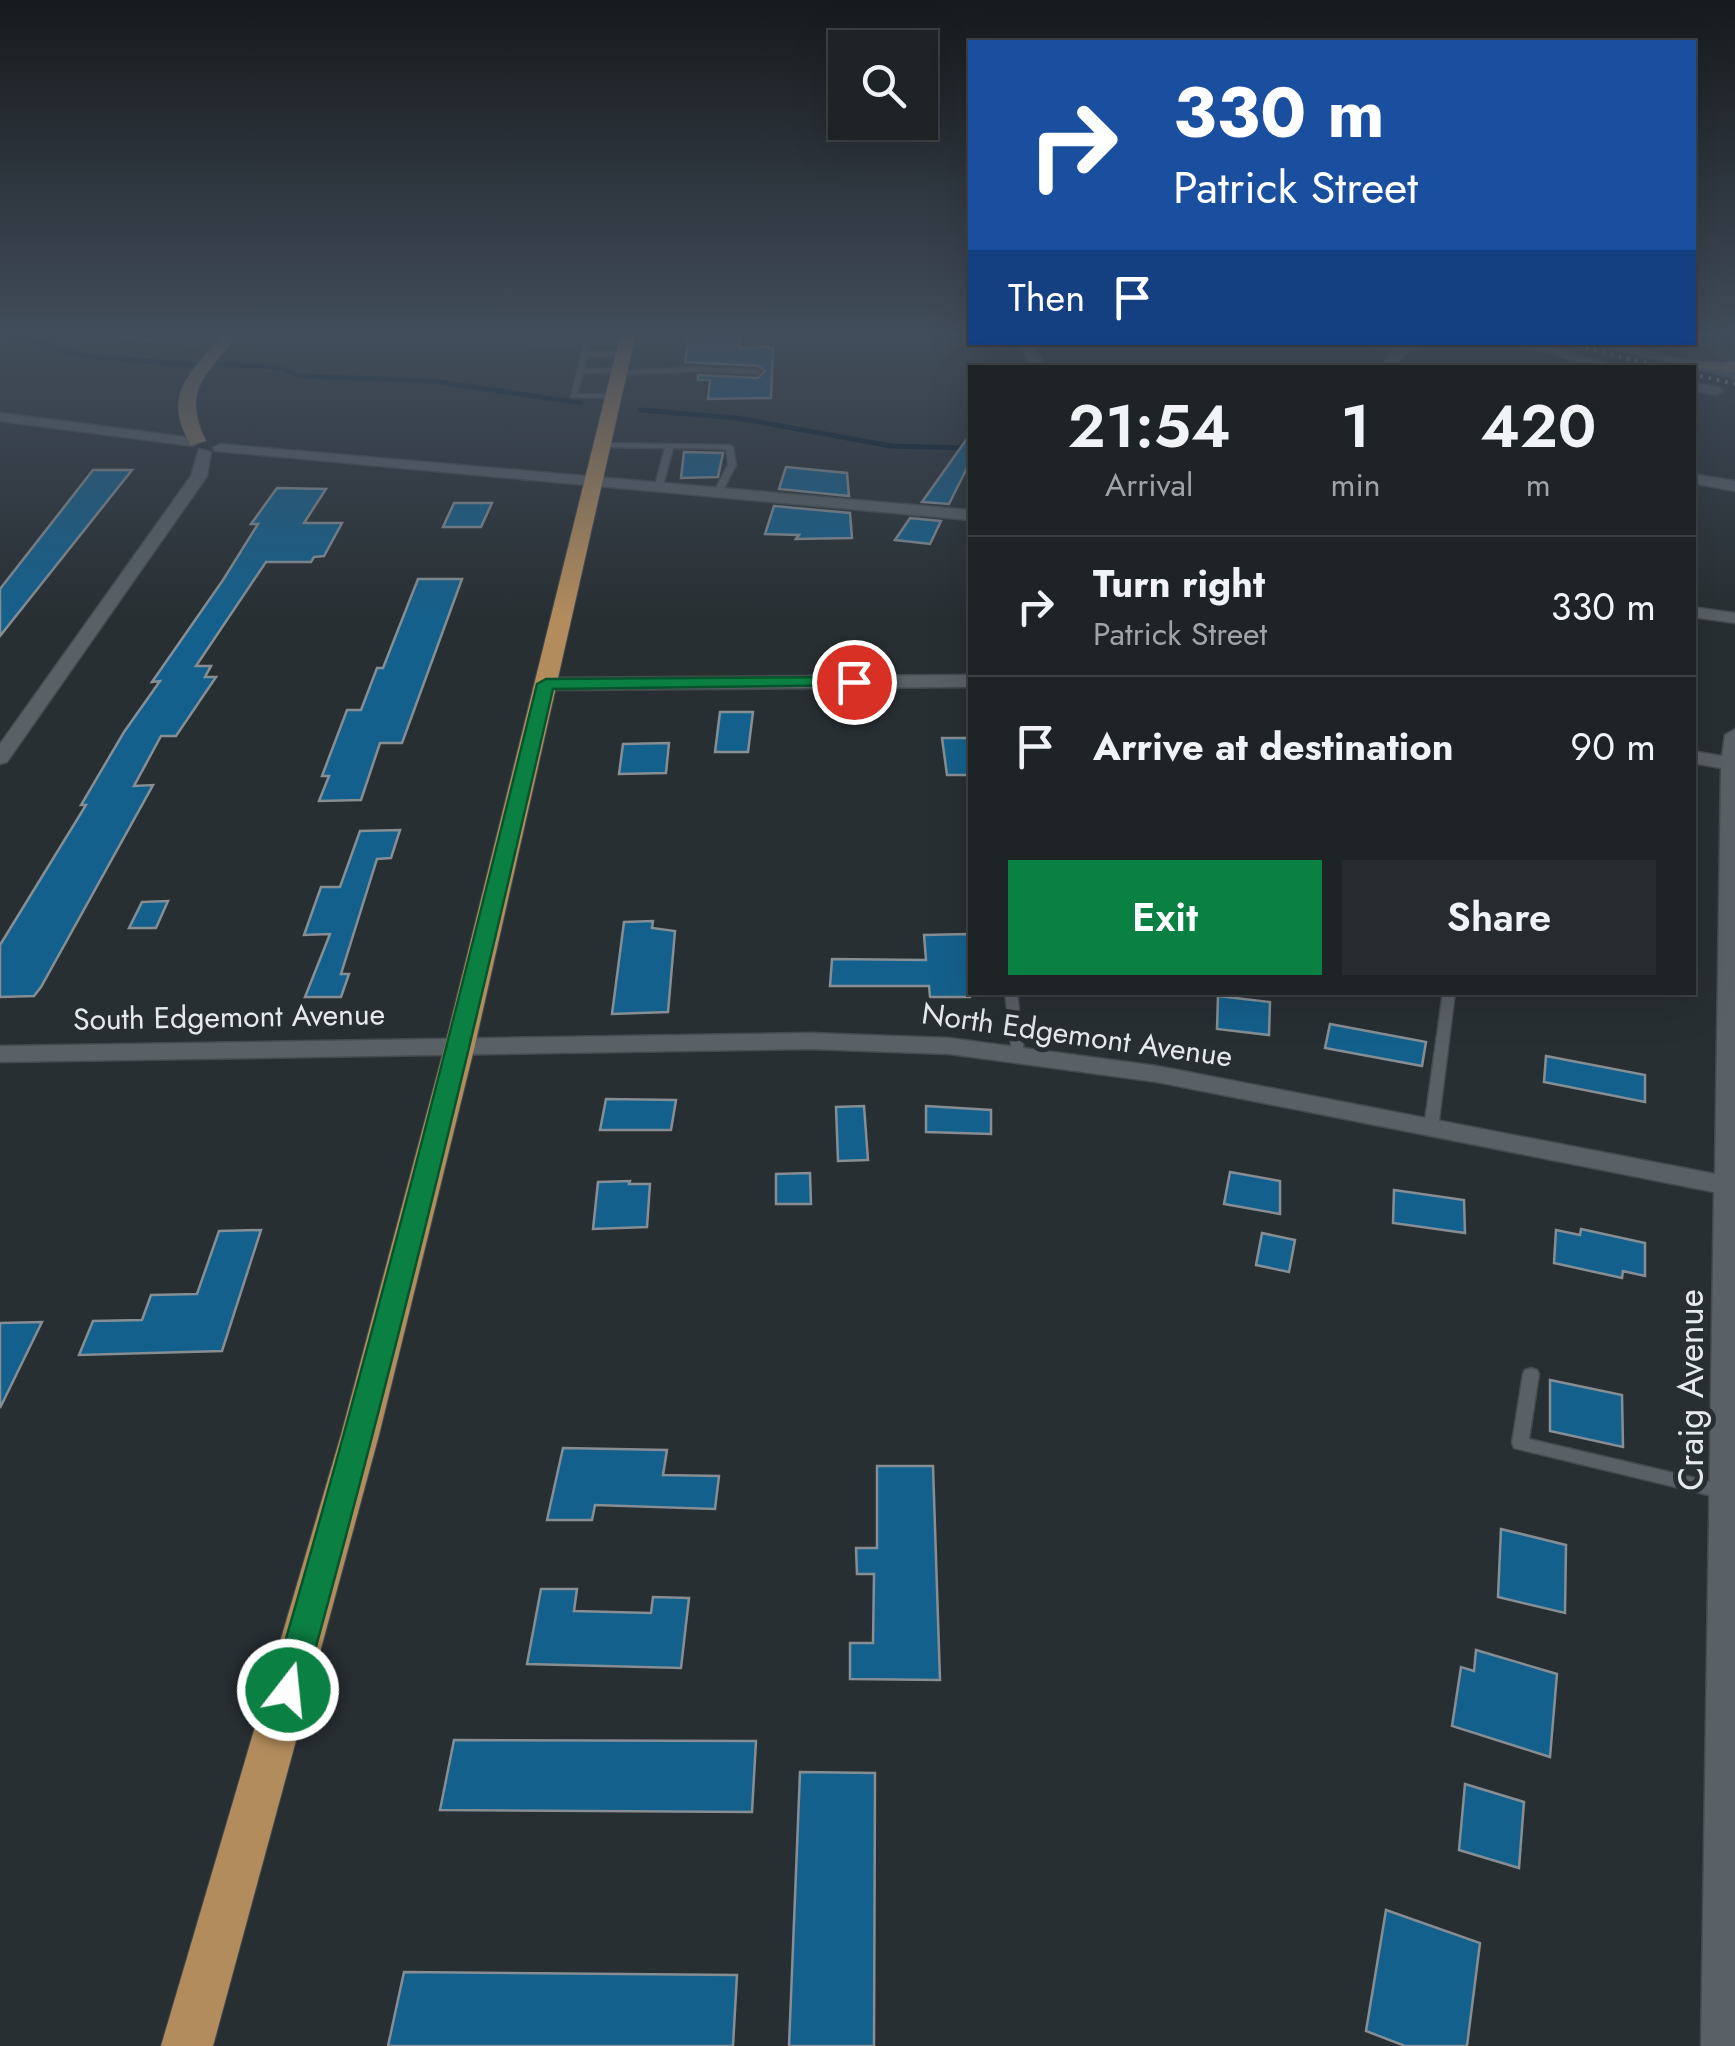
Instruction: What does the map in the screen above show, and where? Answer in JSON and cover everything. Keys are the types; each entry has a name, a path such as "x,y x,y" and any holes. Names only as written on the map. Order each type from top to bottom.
{"main road":[{"path":"187,2046 358,1443 460,1045 607,428"}],"street":[{"path":"79,428 200,446"},
{"path":"0,758 199,476 200,446 190,428"},
{"path":"0,431 968,515"},
{"path":"1696,479 1735,486"},
{"path":"1696,613 1735,618"},
{"path":"546,684 968,681"},
{"path":"1696,757 1734,754"},
{"name":"Craig Avenue","path":"1723,2046 1734,754"},
{"name":"North Edgemont Avenue","path":"460,1045 828,1042 1018,1053 1175,1078 1733,1187"},
{"name":"South Edgemont Avenue","path":"0,1054 460,1045"}],"lane":[{"path":"603,445 729,447 732,465 717,494"},
{"path":"658,489 670,445"},
{"path":"1011,995 1018,1053"},
{"path":"1431,1128 1448,995"},
{"path":"1531,1374 1520,1443 1728,1492"}],"building":[{"path":"968,441 968,466 949,504 922,502"},
{"path":"684,452 723,453 718,477 681,478"},
{"path":"786,467 847,473 849,496 779,489"},
{"path":"93,470 132,470 0,636 0,589"},
{"path":"277,488 326,489 304,523 342,523 324,556 314,557 311,562 266,562 196,666 211,666 205,677 216,677 176,736 161,736 134,786 153,785 41,987 34,996 0,997 0,945 86,805 81,805 124,732 160,681 152,682 223,580 258,524 251,524"},
{"path":"454,503 492,503 481,527 443,527"},
{"path":"774,506 850,513 852,538 796,539 799,535 765,534"},
{"path":"910,518 941,521 930,544 895,540"},
{"path":"418,579 462,579 402,743 380,743 361,800 319,801 329,776 322,776 347,710 361,710 377,668 383,668"},
{"path":"720,712 753,712 748,752 715,752"},
{"path":"942,738 968,738 968,775 947,775"},
{"path":"669,743 666,773 619,774 623,744"},
{"path":"400,830 391,858 377,859 341,974 349,974 341,997 305,997 330,934 304,935 321,887 340,887 360,831"},
{"path":"168,901 156,928 129,928 142,902"},
{"path":"653,921 652,928 675,931 668,1012 612,1014 624,922"},
{"path":"967,934 970,997 930,997 929,986 830,986 832,959 926,960 924,935"},
{"path":"1218,996 1270,1002 1269,1035 1217,1029"},
{"path":"1330,1024 1426,1042 1422,1066 1325,1048"},
{"path":"1546,1056 1645,1075 1645,1102 1544,1082"},
{"path":"606,1099 676,1100 671,1130 600,1130"},
{"path":"864,1106 868,1160 838,1161 836,1107"},
{"path":"926,1106 991,1110 991,1134 926,1132"},
{"path":"1230,1172 1280,1181 1280,1214 1224,1204"},
{"path":"810,1173 811,1204 776,1204 776,1174"},
{"path":"630,1181 629,1184 650,1184 647,1227 593,1229 598,1182"},
{"path":"1394,1190 1464,1200 1465,1233 1393,1223"},
{"path":"1581,1229 1645,1243 1645,1276 1623,1271 1622,1278 1554,1263 1556,1230 1580,1235"},
{"path":"261,1230 222,1351 79,1355 93,1321 142,1320 151,1295 197,1294 219,1231"},
{"path":"1262,1233 1295,1240 1289,1272 1256,1265"},
{"path":"42,1322 0,1408 0,1323"},
{"path":"1550,1380 1622,1395 1623,1447 1550,1431"},
{"path":"563,1448 667,1450 663,1475 719,1476 715,1509 595,1505 592,1520 547,1520"},
{"path":"877,1466 933,1466 940,1680 850,1679 850,1643 873,1643 874,1574 857,1574 856,1548 877,1548"},
{"path":"1501,1529 1566,1545 1565,1613 1498,1597"},
{"path":"541,1589 577,1589 574,1611 651,1613 653,1597 689,1598 681,1668 527,1664"},
{"path":"1476,1650 1557,1674 1550,1757 1452,1726 1461,1667 1474,1671"},
{"path":"454,1740 756,1741 752,1812 440,1810"},
{"path":"800,1772 875,1773 874,2046 789,2046"},
{"path":"1465,1784 1524,1802 1519,1868 1459,1850"},
{"path":"1386,1910 1480,1943 1467,2046 1405,2046 1366,2031"},
{"path":"404,1972 737,1975 733,2046 388,2046"}],"waterway":[{"path":"795,428 891,446 968,448"}],"route":[{"path":"288,1690 358,1443 460,1045 546,684 854,682"}]}
